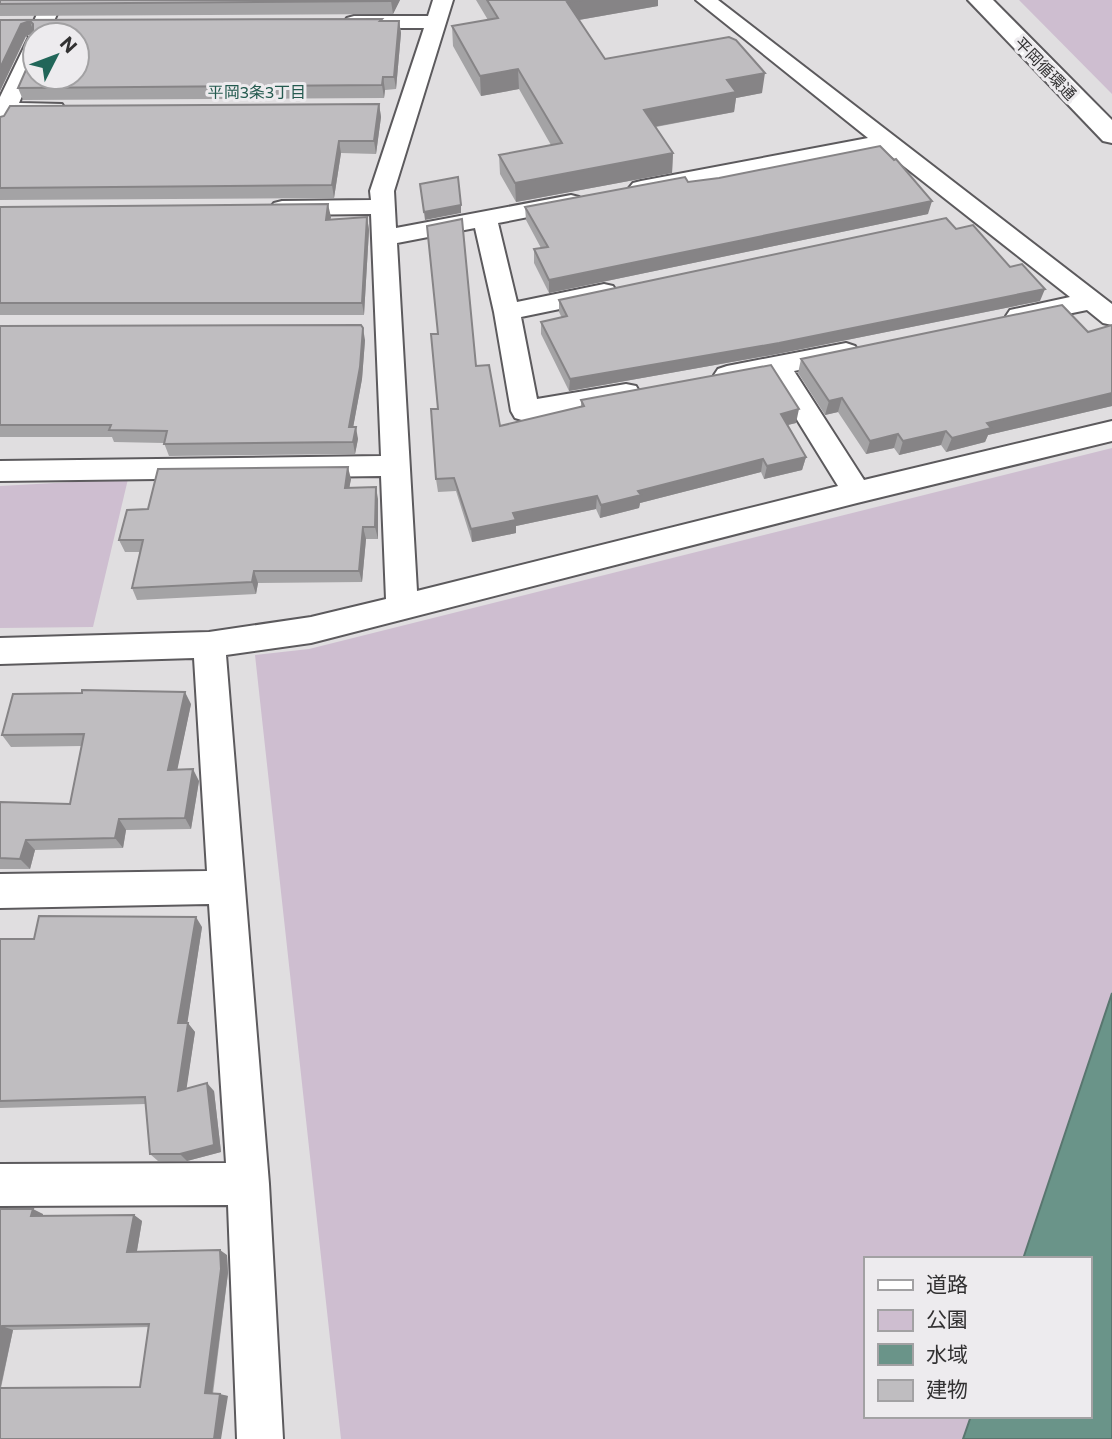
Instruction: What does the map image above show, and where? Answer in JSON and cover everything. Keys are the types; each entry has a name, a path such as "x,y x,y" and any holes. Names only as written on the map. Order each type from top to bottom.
{"street":[{"path":"41,21 53,0"},
{"path":"706,0 1112,317"},
{"name":"平岡循環通","path":"980,0 1112,135"},
{"path":"327,22 439,11 382,191 402,605"},
{"path":"21,66 2,114 75,109"},
{"path":"380,107 408,107"},
{"path":"619,193 887,141"},
{"path":"385,238 593,198"},
{"path":"260,208 382,207"},
{"path":"953,219 980,213"},
{"path":"485,219 507,312 525,411 645,390"},
{"path":"507,312 629,286"},
{"path":"995,321 1091,301"},
{"path":"362,326 390,326"},
{"path":"698,380 873,346"},
{"path":"777,366 857,492"},
{"path":"0,651 209,645 311,630 402,605 1112,431"},
{"path":"0,471 397,466"},
{"path":"209,645 248,1184 260,1439"},
{"path":"0,891 225,887"},
{"path":"0,1185 248,1184"}],"green space":[{"path":"1019,0 1112,0 1112,94"},
{"path":"1112,448 1112,1439 341,1439 255,655 309,649"},
{"path":"128,479 93,627 0,628 0,486"}],"water":[{"path":"1112,993 1112,1439 963,1439 970,1418 1091,1418 1091,1257 1024,1257"}],"building":[{"path":"0,0 392,0 0,4"},
{"path":"487,0 582,0 567,2 605,59 729,37 736,40 765,73 727,80 736,92 644,110 673,153 515,183 499,155 562,143 518,69 480,76 452,26 498,18"},
{"path":"0,20 399,21 394,77 383,77 382,85 91,87 91,21 21,21 0,68"},
{"path":"379,104 374,141 339,141 332,185 0,188 0,117 4,116 10,106"},
{"path":"880,146 896,159 932,201 549,280 534,249 548,247 525,207 685,177 688,182 719,178"},
{"path":"458,177 461,205 424,212 420,184"},
{"path":"328,204 326,220 367,217 362,303 0,303 0,207"},
{"path":"946,218 956,229 973,225 1010,267 1022,264 1045,289 779,343 570,379 541,322 567,316 559,300"},
{"path":"462,219 476,366 489,365 500,426 584,406 581,400 771,365 799,409 781,414 806,457 767,466 763,459 638,491 641,495 601,505 597,496 513,513 516,520 471,529 454,478 436,479 431,409 438,409 431,334 438,334 427,226"},
{"path":"1062,305 1088,332 1112,325 1112,393 987,423 991,428 952,438 946,431 903,441 898,434 870,441 842,398 829,401 801,359"},
{"path":"361,325 360,367 349,427 356,427 353,442 164,444 167,431 109,430 111,425 0,425 0,326"},
{"path":"348,467 345,488 376,487 375,527 363,527 359,571 254,571 252,582 132,588 143,540 119,540 127,510 148,509 158,469"},
{"path":"82,690 185,692 168,770 193,769 185,818 119,819 115,838 26,840 20,859 0,858 0,802 70,804 84,734 2,735 13,694 82,693"},
{"path":"39,916 196,917 178,1023 188,1023 178,1091 207,1083 214,1145 180,1154 150,1154 145,1097 0,1101 0,939 34,939"},
{"path":"0,1209 33,1209 31,1216 134,1215 127,1252 220,1250 221,1269 205,1393 220,1394 214,1439 0,1439 0,1388 140,1387 149,1324 2,1326 0,1333"}],"district":[{"name":"平岡3条3丁目","path":"257,91"}]}
